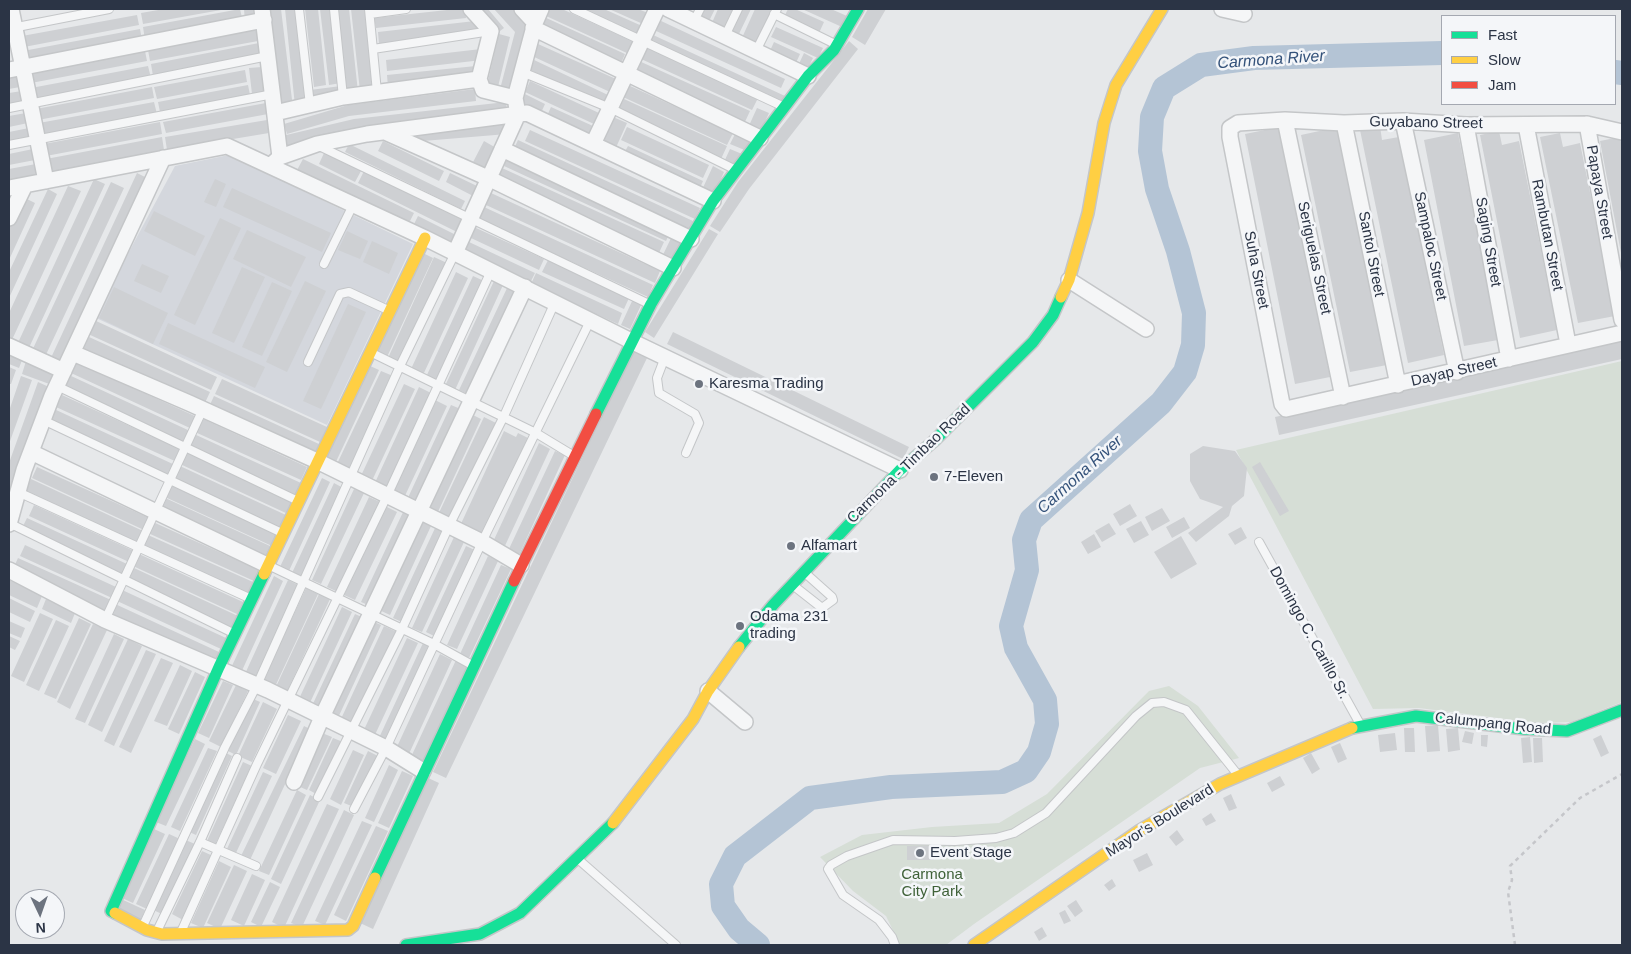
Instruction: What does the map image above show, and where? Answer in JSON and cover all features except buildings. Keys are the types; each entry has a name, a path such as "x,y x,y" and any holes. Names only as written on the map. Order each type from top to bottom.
{"street":[{"path":"11,9 16,68 30,104 46,181"},
{"path":"471,9 491,32 479,79 483,90 515,98"},
{"path":"522,9 534,26 760,138"},
{"path":"455,253 518,114 515,98 534,26 541,9"},
{"path":"593,144 657,9"},
{"path":"668,9 697,15 725,36 808,76"},
{"name":"Carmona - Timbao Road","path":"406,945 480,934 520,913 577,859 616,820 693,719 708,691 749,634 792,584 900,470 934,441 1033,342 1053,315 1068,280 1088,213 1104,123 1116,85 1162,9"},
{"path":"1222,9 1244,14"},
{"path":"425,238 218,667 111,911 142,928 156,933 348,930 359,915 423,771 521,565 651,304 713,201 808,76 836,45 854,10"},
{"path":"16,68 263,14 275,113 275,161"},
{"path":"275,113 343,97 479,79"},
{"path":"275,161 317,144 384,131 527,113 713,201"},
{"name":"Guyabano Street","path":"1230,128 1238,123 1285,120 1344,123 1403,121 1466,125 1587,124 1622,132"},
{"name":"Seriguelas Street","path":"1285,120 1343,397"},
{"name":"Sampaloc Street","path":"1403,121 1457,372"},
{"name":"Santol Street","path":"1344,123 1398,385"},
{"name":"Papaya Street","path":"1587,124 1622,320"},
{"name":"Saging Street","path":"1466,125 1510,359"},
{"name":"Rambutan Street","path":"1526,125 1568,344"},
{"name":"Suha Street","path":"1230,128 1230,137 1282,404 1286,409"},
{"path":"384,131 488,178 673,268"},
{"path":"9,188 227,146 275,161 353,205 425,238 591,319 633,342 900,470"},
{"path":"502,150 691,239"},
{"path":"9,524 31,452 57,386 163,158"},
{"path":"9,218 25,185"},
{"path":"1068,280 1146,329"},
{"path":"294,782 322,717 421,512 525,287"},
{"name":"Dayap Street","path":"1286,409 1457,372 1568,344 1622,333"},
{"path":"9,346 64,371"},
{"path":"73,353 317,461 482,542 521,565"},
{"path":"31,452 268,565"},
{"path":"9,570 105,620 257,685 288,702 386,748 423,771"},
{"path":"708,691 745,722"},
{"name":"Calumpang Road","path":"1360,724 1416,716 1524,729 1567,731 1587,725 1622,710"},
{"name":"Mayor's Boulevard","path":"974,945 1140,830 1220,784 1360,724"}],"lane":[{"path":"12,28 108,9"},
{"path":"299,9 310,105"},
{"path":"334,9 343,97"},
{"path":"377,92 369,12 406,9"},
{"path":"574,9 784,107"},
{"path":"725,36 738,9"},
{"path":"756,51 775,11 836,45"},
{"path":"373,49 491,32"},
{"path":"9,108 268,56"},
{"path":"522,72 610,108 736,170"},
{"path":"9,145 273,94"},
{"path":"317,144 470,219 651,304"},
{"path":"324,264 353,205"},
{"path":"142,928 225,747 257,685 400,366 455,253"},
{"path":"180,933 337,597 387,496 491,271"},
{"path":"308,362 340,294 349,292 389,311"},
{"path":"318,797 352,732 449,526 504,416 555,302"},
{"path":"354,809 386,748 482,542 591,319"},
{"path":"370,352 536,432 576,457"},
{"path":"665,357 657,378 659,393 695,414 699,423 686,453"},
{"path":"57,386 298,501"},
{"path":"105,620 203,409"},
{"path":"43,420 282,533"},
{"path":"18,492 251,599"},
{"path":"9,524 234,634"},
{"name":"Domingo C. Carillo Sr.","path":"1258,542 1360,724"},
{"path":"268,565 434,644 474,666"},
{"path":"792,584 822,608 833,600 832,596 804,571"},
{"path":"895,945 892,937 879,920 842,895 828,869 831,865 847,856 893,840 955,841 996,838 1014,833 1046,813 1136,716 1152,704 1164,702 1186,710 1239,776"},
{"path":"156,933 200,842 237,758"},
{"path":"200,842 256,866"},
{"path":"577,859 676,945"}],"path":[{"path":"1515,945 1508,892 1512,880 1510,866 1580,798 1622,774"}],"shaded area":[{"path":"229,155 413,244 327,425 94,317 175,166"}],"green space":[{"path":"1622,361 1622,702 1571,722 1537,723 1419,708 1373,709 1236,450"},
{"name":"Carmona City Park","path":"1169,686 1198,706 1239,758 1200,768 946,945 900,945 886,916 853,891 820,857 862,835 932,827 999,823 1047,794 1149,691"}],"waterway":[{"name":"Carmona River","path":"758,945 739,929 723,906 721,884 735,856 810,798 891,787 1002,782 1026,771 1039,752 1047,724 1045,700 1016,648 1011,626 1027,570 1024,540 1031,520 1161,403 1185,372 1193,345 1194,313 1178,251 1157,189 1150,151 1152,117 1164,88 1201,65 1254,58 1441,53"},
{"name":"Carmona River","path":"1616,72 1622,73"}],"traffic: fast":[{"path":"596,414 651,304 713,201 808,76 834,50 858,9"},
{"path":"739,647 773,605 900,470 934,441 1033,342 1053,315 1061,297"},
{"path":"115,913 111,911 219,667 264,574"},
{"path":"375,878 514,581"},
{"path":"1352,728 1416,716 1524,729 1567,731 1622,710"},
{"path":"406,945 480,934 520,913 613,823"}],"traffic: slow":[{"path":"1061,297 1069,280 1088,213 1104,123 1116,85 1162,9"},
{"path":"264,574 425,238"},
{"path":"613,823 693,719 708,691 739,647"},
{"path":"974,945 1140,830 1220,784 1352,728"},
{"path":"115,913 147,930 162,934 348,930 353,926 375,878"}],"traffic: jam":[{"path":"514,581 596,414"}],"place":[{"name":"Karesma Trading","path":"699,384"},
{"name":"7-Eleven","path":"934,477"},
{"name":"Alfamart","path":"791,546"},
{"name":"Odama 231 trading","path":"740,626"},
{"name":"Event Stage","path":"920,853"}]}
